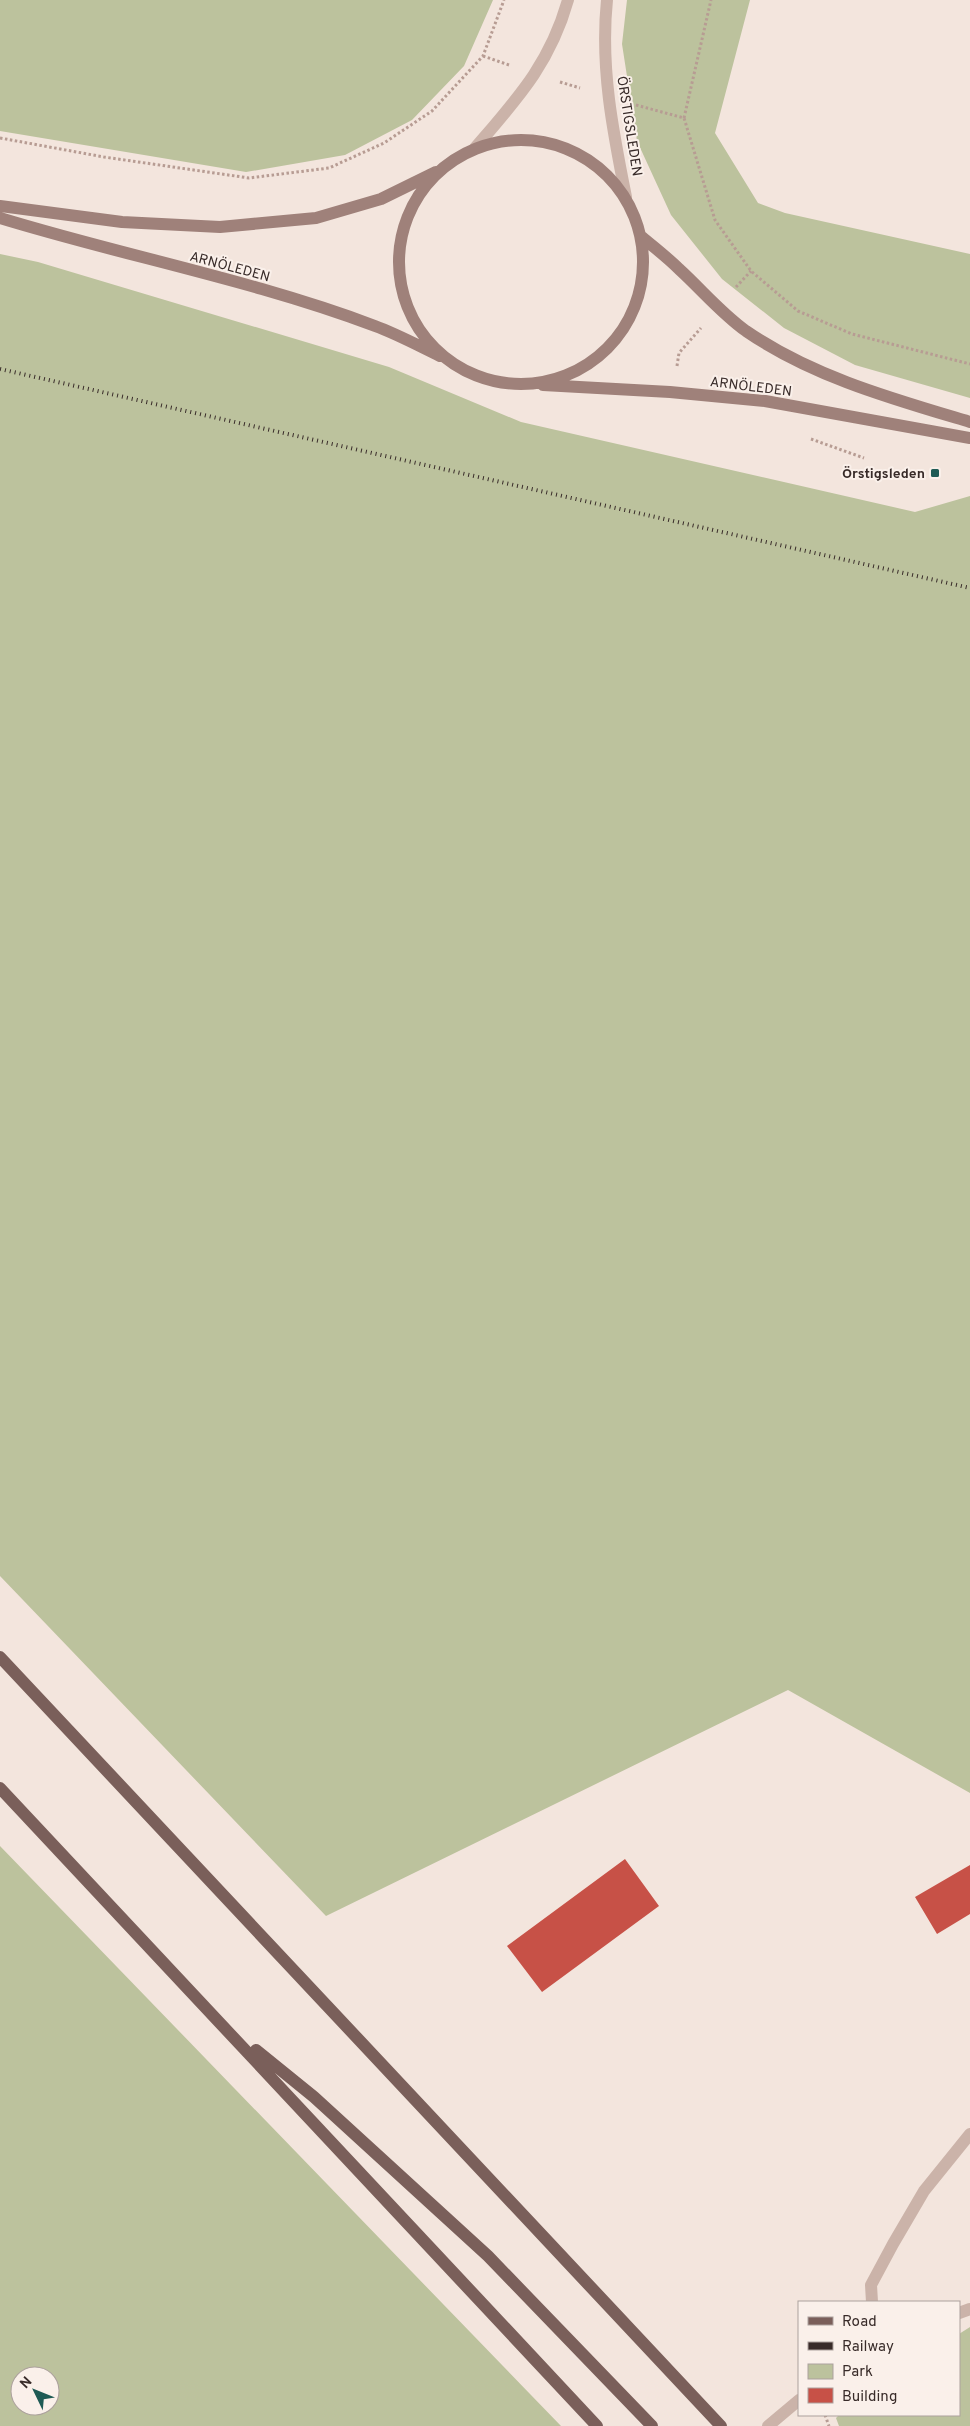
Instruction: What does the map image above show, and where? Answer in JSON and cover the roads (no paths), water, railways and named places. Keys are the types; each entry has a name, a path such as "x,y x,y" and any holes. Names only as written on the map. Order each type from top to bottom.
{"main road":[{"path":"0,206 122,222 220,227 316,218 381,199 439,171 475,148 517,139 560,145 597,165 626,197 642,237 643,280 629,321 602,354 566,376 525,385"},
{"path":"439,171 412,205 400,246 402,289 418,328 446,359"},
{"name":"ARNÖLEDEN","path":"0,218 62,237 246,284 376,326 484,379 525,385 670,392 765,401 970,438"},
{"path":"642,237 679,269 718,308 746,331 786,356 872,392 970,422"},
{"path":"0,1657 721,2426"},
{"path":"0,1788 218,2018 598,2426"},
{"path":"218,2018 314,2097 488,2256 652,2426"}],"street":[{"path":"475,148 536,74 560,27 568,0"},
{"name":"ÖRSTIGSLEDEN","path":"607,0 604,28 607,98 626,197"},
{"path":"872,2301 871,2285 893,2244 924,2192 970,2134"},
{"path":"768,2426 798,2401"}],"railway":[{"path":"0,369 970,588"}],"place":[{"name":"Örstigsleden","path":"935,473"}]}
